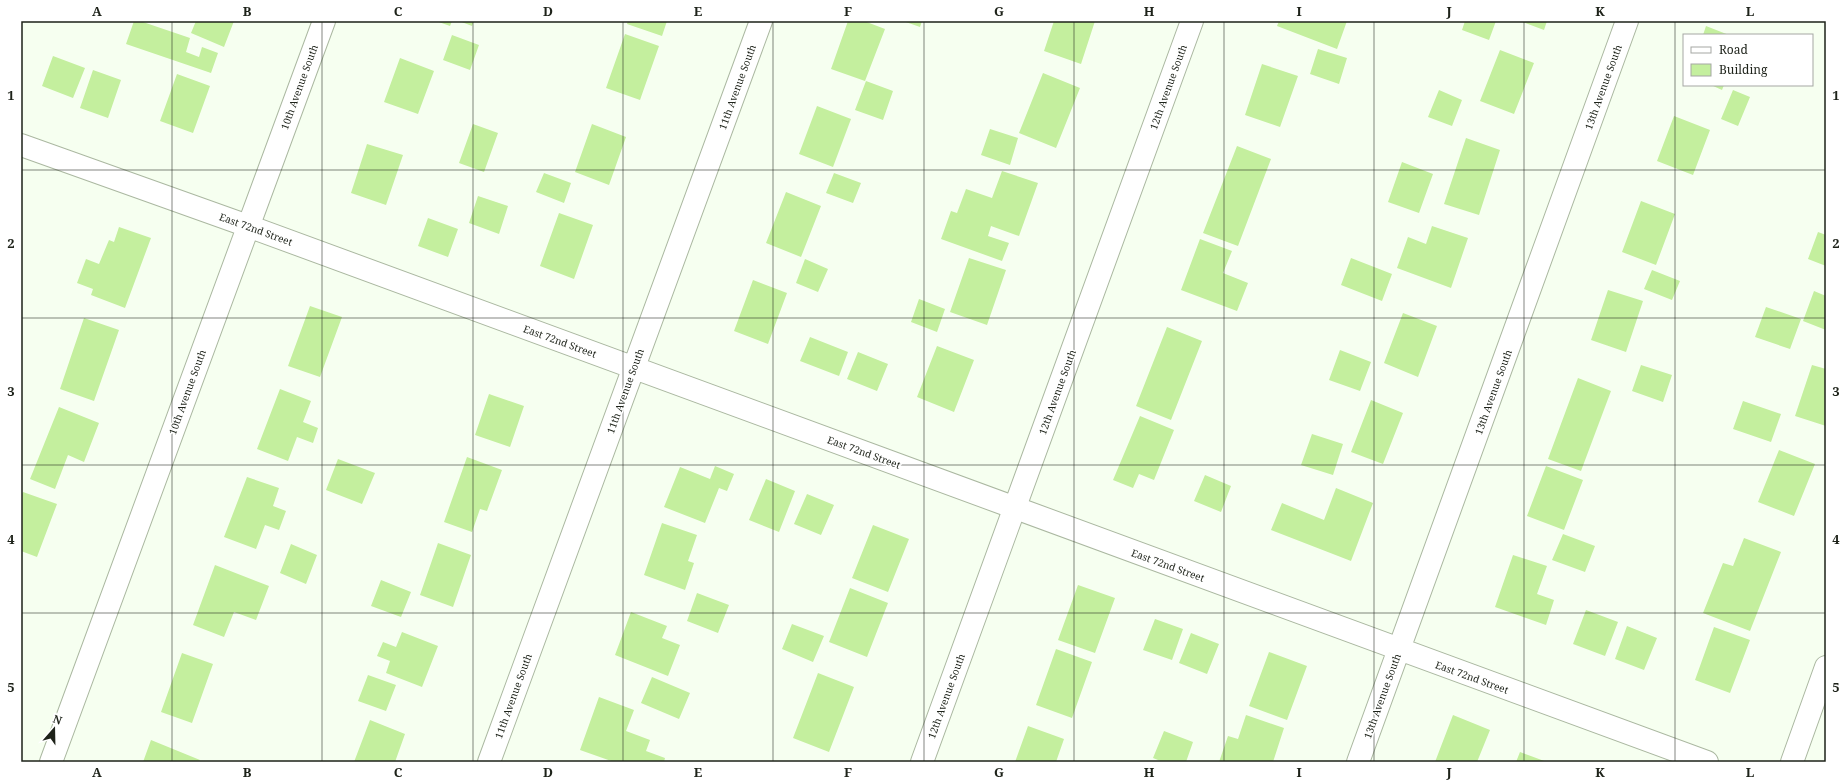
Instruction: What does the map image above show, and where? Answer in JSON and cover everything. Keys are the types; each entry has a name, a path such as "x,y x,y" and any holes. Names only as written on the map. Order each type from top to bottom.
{"street":[{"name":"10th Avenue South","path":"51,762 324,21"},
{"name":"11th Avenue South","path":"488,762 761,21"},
{"name":"12th Avenue South","path":"922,762 1192,21"},
{"name":"13th Avenue South","path":"1358,762 1627,21"},
{"name":"East 72nd Street","path":"21,144 1707,762"},
{"path":"1792,762 1826,667"}],"building":[{"path":"134,21 140,21 190,38 186,52 199,57 202,47 218,53 211,73 126,44"},
{"path":"196,21 234,21 224,47 191,33"},
{"path":"436,21 452,21 450,26"},
{"path":"459,21 474,21 472,26"},
{"path":"628,21 667,21 662,36 627,24"},
{"path":"848,21 864,21 885,29 865,81 831,69"},
{"path":"903,21 922,21 920,27"},
{"path":"1054,21 1095,21 1081,64 1044,51"},
{"path":"1279,21 1347,21 1337,49 1277,26"},
{"path":"1465,21 1496,21 1489,40 1462,30"},
{"path":"1520,21 1547,21 1544,30"},
{"path":"1706,26 1726,34 1703,34"},
{"path":"625,34 659,46 640,100 606,88"},
{"path":"452,35 479,45 470,70 443,60"},
{"path":"1318,49 1347,58 1339,84 1310,74"},
{"path":"1500,50 1534,63 1514,114 1480,101"},
{"path":"53,56 85,68 73,98 42,86"},
{"path":"400,58 434,71 418,114 384,102"},
{"path":"1262,64 1298,76 1280,127 1245,115"},
{"path":"93,70 121,80 108,118 80,108"},
{"path":"1043,73 1080,88 1056,148 1019,133"},
{"path":"177,74 210,86 193,133 160,121"},
{"path":"866,81 893,91 883,120 855,110"},
{"path":"1713,86 1724,86 1722,90"},
{"path":"1439,90 1462,100 1452,126 1428,117"},
{"path":"1733,90 1750,97 1738,126 1721,119"},
{"path":"817,106 851,119 833,167 799,154"},
{"path":"1674,116 1710,130 1693,175 1657,161"},
{"path":"473,124 498,133 484,172 459,163"},
{"path":"592,124 626,137 609,185 575,172"},
{"path":"990,129 1018,138 1010,165 981,155"},
{"path":"1466,138 1500,150 1479,215 1444,204"},
{"path":"367,144 403,155 386,205 351,193"},
{"path":"1237,146 1271,159 1238,246 1203,233"},
{"path":"1402,162 1433,174 1419,213 1388,202"},
{"path":"1002,171 1038,183 1019,236 991,226 988,236 1009,243 1002,261 941,239 951,211 957,213 966,189 992,198"},
{"path":"544,173 571,183 564,203 536,192"},
{"path":"834,173 861,183 853,203 826,193"},
{"path":"786,192 821,206 801,257 766,243"},
{"path":"478,196 508,206 499,234 469,223"},
{"path":"1641,201 1675,214 1656,265 1622,252"},
{"path":"559,213 593,225 574,279 540,266"},
{"path":"428,218 458,229 448,257 418,246"},
{"path":"1432,226 1468,238 1451,288 1397,268 1408,237 1426,244"},
{"path":"119,227 151,238 125,308 91,295 93,289 77,283 86,259 99,264 109,240 114,242"},
{"path":"1818,232 1826,235 1826,266 1808,259"},
{"path":"1200,239 1232,251 1223,273 1248,283 1237,311 1181,290"},
{"path":"969,258 1006,270 987,325 950,312"},
{"path":"1351,258 1392,274 1382,301 1341,285"},
{"path":"805,259 828,269 818,292 796,283"},
{"path":"1652,270 1680,281 1672,300 1644,289"},
{"path":"753,280 787,293 768,344 734,331"},
{"path":"1608,290 1643,301 1626,352 1591,340"},
{"path":"1814,291 1826,296 1826,330 1803,321"},
{"path":"919,299 945,309 937,332 911,322"},
{"path":"310,306 342,317 320,377 288,366"},
{"path":"1766,307 1801,319 1790,349 1755,337"},
{"path":"1403,313 1437,326 1418,377 1384,363"},
{"path":"84,318 119,330 94,401 60,389"},
{"path":"1167,327 1202,341 1171,420 1136,406"},
{"path":"810,337 848,352 839,376 800,361"},
{"path":"937,346 974,360 954,412 917,397"},
{"path":"1340,350 1371,362 1360,391 1329,380"},
{"path":"858,352 888,364 877,391 847,379"},
{"path":"1641,365 1672,375 1663,402 1632,391"},
{"path":"1812,365 1826,369 1826,426 1795,416"},
{"path":"1578,378 1611,391 1581,471 1548,459"},
{"path":"280,389 311,401 303,422 318,428 313,443 297,437 288,461 257,449"},
{"path":"489,394 524,406 510,447 475,435"},
{"path":"1371,400 1403,413 1383,464 1351,452"},
{"path":"1743,401 1781,414 1771,442 1733,429"},
{"path":"59,407 99,423 84,462 68,455 55,489 30,479"},
{"path":"1140,416 1174,430 1154,480 1139,474 1133,488 1113,480"},
{"path":"1312,434 1343,444 1333,475 1301,465"},
{"path":"1779,450 1815,464 1794,516 1758,502"},
{"path":"467,457 502,470 487,511 480,509 472,532 444,522"},
{"path":"338,459 375,473 362,504 326,490"},
{"path":"715,466 734,474 727,491 719,488 705,523 664,507 680,467 710,479"},
{"path":"1546,466 1583,480 1564,530 1527,516"},
{"path":"1205,475 1231,486 1221,512 1194,501"},
{"path":"247,477 279,488 273,506 286,511 279,530 265,525 256,549 224,537"},
{"path":"766,479 795,491 779,532 749,520"},
{"path":"1336,488 1373,503 1351,561 1271,530 1282,503 1324,520"},
{"path":"23,492 57,504 37,557 21,551 21,496"},
{"path":"807,494 834,505 821,535 794,524"},
{"path":"662,523 697,535 688,561 694,563 685,590 644,575"},
{"path":"873,525 909,539 888,592 852,578"},
{"path":"1563,534 1595,546 1585,572 1552,560"},
{"path":"1744,538 1781,552 1750,631 1703,613 1723,563 1733,566"},
{"path":"438,543 471,555 453,607 420,595"},
{"path":"291,544 317,555 306,584 280,573"},
{"path":"1513,555 1547,566 1537,594 1554,600 1546,625 1495,607"},
{"path":"215,565 269,586 256,620 234,612 224,637 193,625"},
{"path":"381,580 411,592 401,617 371,606"},
{"path":"1078,585 1115,598 1095,653 1058,640"},
{"path":"850,588 888,603 867,657 829,642"},
{"path":"697,593 729,605 718,633 687,621"},
{"path":"1586,610 1618,622 1605,656 1573,644"},
{"path":"631,612 667,626 662,638 680,645 668,676 615,655"},
{"path":"1155,619 1183,629 1172,660 1143,650"},
{"path":"792,624 824,636 813,662 782,649"},
{"path":"1627,626 1657,638 1644,670 1615,659"},
{"path":"1714,627 1750,640 1730,693 1695,680"},
{"path":"402,632 438,646 422,687 386,673 390,661 377,656 383,642 396,647"},
{"path":"1191,633 1219,644 1207,674 1179,663"},
{"path":"1056,649 1092,662 1072,718 1036,705"},
{"path":"1269,652 1307,666 1287,720 1249,706"},
{"path":"182,653 213,664 192,723 161,712"},
{"path":"818,673 854,687 829,752 793,738"},
{"path":"368,675 396,685 386,711 358,701"},
{"path":"652,677 690,693 679,719 641,703"},
{"path":"599,697 634,710 626,731 650,740 646,751 665,758 664,762 614,762 580,750"},
{"path":"1246,715 1284,728 1273,762 1219,762 1228,736 1238,739"},
{"path":"1453,715 1490,730 1477,762 1435,762"},
{"path":"370,720 405,734 395,762 354,762"},
{"path":"1028,726 1064,739 1056,762 1015,762"},
{"path":"1164,731 1193,742 1186,762 1163,762 1153,758"},
{"path":"151,740 200,760 199,762 143,762"},
{"path":"1520,752 1547,762 1516,762"}]}
